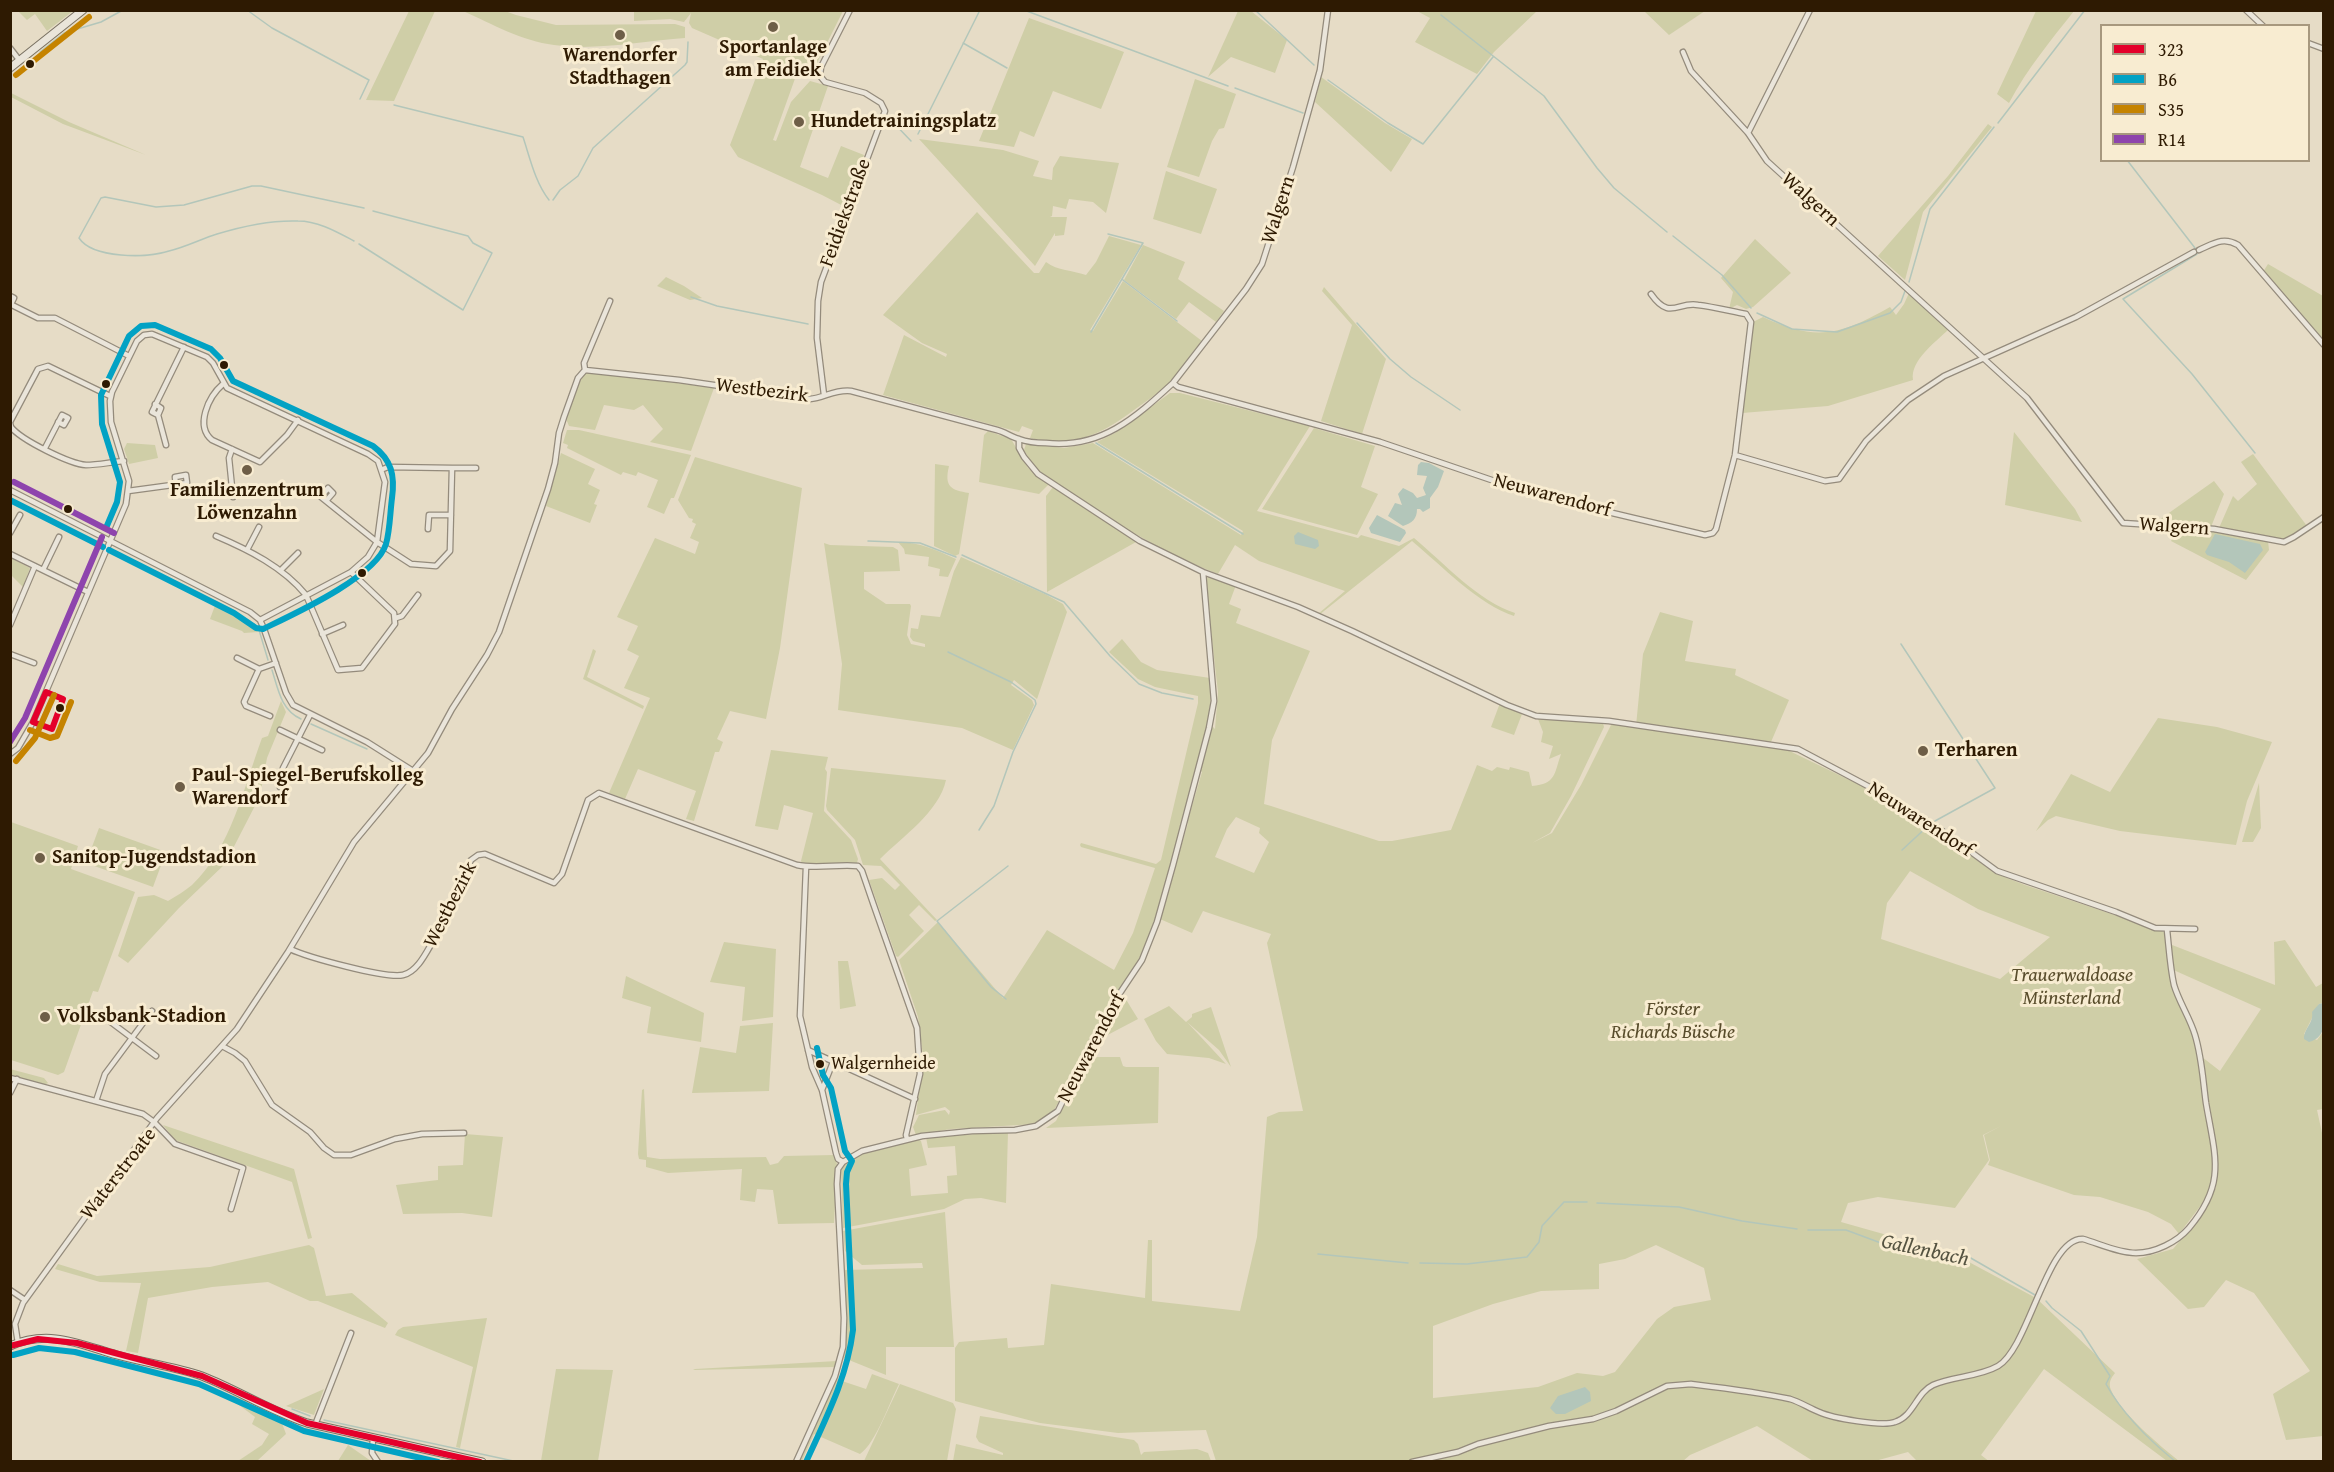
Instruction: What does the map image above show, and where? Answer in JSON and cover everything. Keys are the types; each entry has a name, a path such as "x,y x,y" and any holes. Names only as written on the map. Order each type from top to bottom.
{"street":[{"path":"10,69 84,10"},
{"name":"Feidiekstraße","path":"824,395 817,338 821,282 885,111 875,98 825,82 820,76 821,67 850,10"},
{"name":"Walgern","path":"1173,383 1246,289 1262,264 1293,167 1320,70 1328,10"},
{"path":"1748,133 1810,10"},
{"path":"2246,10 2261,24"},
{"path":"10,48 20,61"},
{"name":"Walgern","path":"1683,52 1691,71 1748,133 1767,161 2027,398 2123,523 2214,529 2284,542 2324,517"},
{"path":"1651,294 1657,303 1665,308 1677,309 1694,304 1749,316 1751,322 1735,455 1825,481 1839,478 1866,441 1908,400 1944,376 2086,312 2196,251 2220,241 2227,240 2238,245 2324,345"},
{"path":"10,296 14,298 11,304 38,318 55,318 129,356"},
{"path":"10,1077 143,1114 154,1122 241,1024 290,949 354,842 429,753 452,709 499,632 545,499 564,417 579,378 585,370 586,358 610,301"},
{"path":"10,754 18,748 33,722 124,510 129,482 111,422 110,396 129,356 144,335 152,334 207,357 227,388 368,454 378,461 383,470 385,482 377,542 368,557 351,572 260,620"},
{"path":"166,445 158,415 152,412 184,347"},
{"path":"110,396 44,366 38,369 10,422 11,428 18,435 73,462 85,465 124,461"},
{"name":"Westbezirk","path":"585,370 810,399 843,390 850,391 1040,443 1077,443 1107,434 1173,383"},
{"name":"Neuwarendorf","path":"1173,383 1178,387 1380,442 1525,490 1705,535 1713,533 1716,529 1735,455"},
{"path":"223,384 218,388 202,419 206,435 212,440 260,462 287,435 298,420"},
{"path":"45,448 58,422"},
{"name":"Neuwarendorf","path":"1019,439 1019,448 1038,474 1140,541 1203,572 1298,607 1507,705 1536,716 1610,721 1798,749 1879,792 1937,827 1997,871 2116,912 2147,926 2167,930 2196,929"},
{"path":"232,449 229,458 233,497"},
{"path":"383,470 388,467 476,468"},
{"path":"326,501 377,542 411,564 436,566 450,551 452,468"},
{"path":"128,491 176,485"},
{"path":"10,490 239,605 260,620 286,693 293,705 367,742 413,771"},
{"path":"10,533 20,514"},
{"path":"428,529 429,515 451,515"},
{"path":"248,550 259,526"},
{"path":"216,536 248,550 280,570 306,595 338,670 362,668 395,624 396,618 351,572"},
{"path":"43,570 60,537"},
{"path":"280,570 298,553"},
{"path":"10,554 88,592"},
{"path":"10,625 35,566"},
{"name":"Neuwarendorf","path":"843,1162 862,1150 907,1139 972,1131 1015,1130 1036,1126 1058,1111 1090,1045 1142,960 1157,922 1170,876 1214,701 1203,572"},
{"path":"396,618 402,616 418,595"},
{"path":"322,634 343,625"},
{"path":"10,654 34,663"},
{"path":"237,658 259,669 276,663"},
{"path":"259,669 244,702 246,706 270,716"},
{"path":"280,787 283,768 310,715"},
{"path":"280,730 322,750"},
{"name":"Westbezirk","path":"290,949 328,962 389,975 403,975 409,972 426,954 471,860 478,855 485,854 554,883 558,881 588,800 595,794 604,795 806,867"},
{"path":"796,1461 835,1376 843,1347 844,1318 837,1184 838,1169 843,1162 838,1159 822,1090 815,1077 800,1016 806,867 842,864 858,866 862,871 917,1028 920,1074 907,1139"},
{"path":"1412,1461 1458,1452 1478,1444 1550,1426 1593,1419 1616,1411 1667,1386 1678,1384 1773,1395 1794,1400 1821,1413 1891,1424 1906,1416 1930,1386 1999,1366 2014,1349 2047,1280 2068,1243 2083,1239 2123,1251 2139,1253 2167,1245 2186,1232 2211,1195 2216,1156 2200,1057 2195,1034 2174,986 2167,930"},
{"path":"96,1101 105,1074 152,1011"},
{"path":"108,1020 156,1056"},
{"path":"222,1046 245,1061 272,1105 310,1132 324,1148 334,1155 351,1155 396,1139 422,1134 464,1134"},
{"path":"808,1050 915,1099"},
{"path":"822,1090 833,1062"},
{"path":"10,1093 17,1079"},
{"name":"Waterstroate","path":"14,1344 16,1320 25,1300 154,1122 175,1143 243,1168 231,1209"},
{"path":"10,1290 25,1300"},
{"path":"315,1425 351,1333"},
{"path":"14,1344 38,1338 65,1339 119,1356 182,1370 217,1383 280,1413 315,1425 482,1461"},
{"path":"373,1438 372,1453 378,1461"}],"green space":[{"path":"18,11 73,11 47,31 35,14 27,20"},
{"path":"409,11 435,11 394,101 366,100"},
{"path":"463,11 505,11 556,25 675,24 685,27 685,38 569,47 542,43 519,36"},
{"path":"634,11 843,11 812,73 797,73 773,140 776,141 791,102 810,81 828,86 800,167 828,178 841,146 864,155 845,207 738,157 730,145 763,59 692,28 689,23 691,13 684,22 670,19 634,21"},
{"path":"1238,11 1251,11 1287,40 1275,73 1231,57 1208,77"},
{"path":"1417,11 1537,11 1494,52 1477,74 1415,42 1430,18"},
{"path":"1644,11 1705,11 1669,35"},
{"path":"2036,11 2074,11 2031,67 2009,103 1997,94"},
{"path":"1029,18 1124,52 1101,109 1053,91 1034,137 1020,131 1014,147 979,141"},
{"path":"1321,77 1385,123 1412,139 1391,172 1315,102"},
{"path":"1195,79 1236,94 1224,128 1219,129 1212,141 1199,177 1167,167"},
{"path":"11,93 69,122 146,155 63,124 11,97"},
{"path":"1988,124 1992,127 1923,212 1905,280 1878,256 1948,176"},
{"path":"919,139 1003,150 1039,161 1033,176 1052,180 1053,168 1060,156 1119,163 1106,213 1093,202 1069,199 1066,209 1053,206 1050,217 1067,217 1064,235 1055,236 1055,233 1035,266"},
{"path":"1166,171 1217,189 1201,234 1153,219"},
{"path":"977,212 1034,273 1039,273 1046,262 1060,269 1086,275 1096,262 1109,236 1141,245 1090,330 1093,331 1123,281 1202,341 1172,380 1155,395 1110,426 1073,440 1045,441 1030,438 1033,430 1022,426 1019,432 883,395 904,335 946,357 947,354 922,343 883,315"},
{"path":"1755,239 1791,273 1753,307 1746,309 1737,305 1729,309 1733,292 1721,278"},
{"path":"1143,245 1185,262 1178,279 1224,311 1216,322 1189,302 1176,319 1124,280"},
{"path":"2268,264 2323,296 2323,341 2263,272"},
{"path":"666,277 702,298 690,300 657,286"},
{"path":"1324,287 1386,359 1362,434 1321,421 1352,325 1322,291"},
{"path":"1909,293 1949,329 1920,359 1913,373 1913,380 1828,406 1742,413 1753,322 1763,317 1798,330 1828,332 1857,324 1890,307 1896,315"},
{"path":"588,371 714,388 691,451 650,442 663,429 643,405 634,410 604,405 595,430 569,426 566,419 581,376"},
{"path":"1170,393 1180,393 1310,426 1257,511 1358,538 1361,535 1399,546 1414,538 1475,591 1502,608 1515,613 1514,616 1501,611 1474,594 1412,541 1319,615 1345,591 1259,561 1235,545 1218,574 1172,554 1127,529 1042,473 1033,465 1024,450 1026,444 1064,448 1093,443 1241,535 1243,531 1097,442 1115,433"},
{"path":"1314,428 1375,446 1361,487 1378,494 1357,535 1262,509"},
{"path":"567,430 579,430 691,455 674,498 671,498 664,514 647,507 658,480 638,472 636,476 623,472 621,475 567,448 568,445 563,443"},
{"path":"988,431 1011,439 1028,468 1049,484 1039,494 979,482 984,435"},
{"path":"2014,432 2075,509 2082,522 2005,505"},
{"path":"127,443 155,445 158,458 129,464 124,449"},
{"path":"561,453 595,469 588,484 600,490 590,523 546,506"},
{"path":"2253,454 2307,526 2284,540 2219,528 2233,496 2238,501 2257,484 2241,462"},
{"path":"695,457 802,488 780,648 766,719 730,711 717,739 723,742 719,752 715,752 694,821 686,819 696,791 638,769 625,799 609,793 650,698 624,688 639,656 627,650 638,626 617,617 655,538 695,554 699,542 690,538 696,524 692,522 693,519 689,518 678,500"},
{"path":"935,464 949,466 947,479 950,486 969,493 959,554 955,556 934,546"},
{"path":"2214,481 2224,494 2211,527 2190,526 2189,523 2186,526 2162,524 2159,520"},
{"path":"1053,487 1136,542 1047,592 1046,496"},
{"path":"2177,530 2215,532 2268,541 2269,550 2246,580 2171,541"},
{"path":"898,542 921,545 956,559 948,577 939,576 940,569 928,566 929,557 905,554"},
{"path":"824,543 893,547 898,550 900,571 864,572 864,589 886,604 910,604 907,635 911,644 925,647 925,644 913,641 910,637 911,628 918,629 921,615 940,617 954,571 961,557 1063,604 1067,612 1037,699 1014,680 1011,685 1032,700 1034,705 1013,750 962,728 838,710 842,664"},
{"path":"11,558 30,568 23,587 11,575"},
{"name":"Förster Richards Büsche","path":"1209,576 1236,585 1229,604 1241,609 1236,623 1310,651 1272,740 1264,804 1379,841 1392,841 1451,830 1477,765 1492,771 1497,767 1509,770 1510,767 1529,772 1532,786 1546,783 1553,777 1561,754 1549,759 1553,746 1541,742 1543,732 1538,719 1603,723 1604,727 1571,796 1550,833 1532,843 1552,833 1581,785 1612,723 1636,726 1643,654 1660,612 1693,621 1685,661 1736,669 1735,675 1789,700 1771,742 1870,790 1934,828 1994,873 2162,931 2166,934 2167,943 2275,985 2274,942 2285,940 2316,987 2323,983 2323,1003 2319,1004 2304,1034 2317,1040 2323,1032 2323,1109 2317,1110 2324,1142 2323,1436 2286,1440 2273,1394 2310,1371 2254,1293 2226,1280 2204,1307 2188,1309 2137,1259 2173,1249 2207,1208 2216,1187 2211,1185 2205,1200 2179,1234 2171,1224 2148,1212 2100,1197 2074,1195 1988,1165 1990,1160 1984,1135 2001,1126 1983,1135 1989,1160 1955,1208 1878,1197 1848,1203 1841,1222 1954,1254 2036,1298 2115,1373 2111,1379 2111,1390 2123,1409 2179,1461 2167,1461 2044,1369 1981,1455 1990,1462 1917,1461 1908,1452 1875,1461 1813,1461 1757,1426 1690,1455 1683,1461 1216,1461 1206,1430 1118,1433 1040,1423 955,1401 955,1348 959,1342 1007,1338 1008,1348 1044,1345 1051,1284 1145,1298 1148,1240 1152,1240 1152,1301 1240,1311 1257,1237 1267,1117 1279,1112 1303,1111 1267,943 1271,934 1203,911 1192,933 1160,919 1188,823 1181,826 1158,913 1141,955 1117,993 1052,1114 1037,1124 951,1129 916,1135 913,1127 919,1115 945,1110 949,1115 950,1111 945,1107 916,1115 923,1056 918,1017 899,960 938,922 1003,998 1047,930 1114,970 1133,933 1155,868 1080,845 1081,843 1156,864 1161,860 1198,696 1155,687 1138,679 1109,652 1122,639 1141,662 1157,670 1210,678 1211,699 1208,722 1215,729 1218,692 1205,580","holes":["1202,772 1190,813 1186,811 1195,773","1236,817 1260,828 1259,833 1269,842 1254,873 1215,857 1227,829","1910,871 1978,909 2050,937 2000,979 1881,939 1887,903","2169,968 2261,1009 2220,1071 2202,1057 2198,1058 2192,1031 2172,986","1656,1245 1704,1268 1711,1300 1674,1307 1657,1319 1615,1372 1603,1376 1577,1373 1538,1387 1433,1398 1433,1326 1493,1304 1541,1291 1599,1289 1599,1264 1625,1259"]},
{"path":"216,603 250,620 258,632 244,633 210,619"},
{"path":"593,649 596,651 587,677 644,706 643,709 583,679"},
{"path":"281,701 286,712 267,758 260,796 225,864 179,908 128,963 118,956 138,897 154,895 168,901 192,885 205,870 227,835 262,738 268,736"},
{"path":"1500,703 1522,714 1514,735 1491,727"},
{"path":"2158,718 2217,727 2272,742 2247,801 2236,845 2120,831 2056,816 2036,831 2071,774 2110,792"},
{"path":"771,750 828,757 825,769 827,772 824,811 851,840 858,859 857,863 803,865 801,861 813,813 784,805 778,830 755,826"},
{"path":"831,768 946,780 936,803 928,813 880,859 937,920 935,921 919,905 909,915 924,931 898,957 869,880 882,878 895,890 900,885 881,866 863,865 855,840 827,810"},
{"path":"2259,783 2261,828 2253,842 2242,842"},
{"path":"11,822 78,846 71,869 135,892 98,992 93,991 64,1072 58,1075 11,1060"},
{"path":"99,828 166,852 153,887 86,863"},
{"path":"724,942 776,949 773,1017 742,1021 745,987 710,982"},
{"path":"838,961 848,961 856,1006 840,1009"},
{"path":"626,976 704,1013 701,1042 647,1033 651,1007 622,998"},
{"path":"1122,993 1138,1019 1096,1039"},
{"path":"1169,1006 1186,1022 1192,1014 1211,1007 1231,1067 1219,1050 1187,1022 1226,1064 1209,1058 1167,1054 1156,1041 1144,1019"},
{"path":"773,1023 769,1091 692,1093 700,1047 736,1053 740,1026"},
{"path":"1087,1057 1120,1057 1123,1066 1126,1067 1159,1067 1158,1123 1046,1128 1056,1121"},
{"path":"10,1069 44,1078 48,1083 44,1085 11,1075"},
{"path":"644,1089 647,1157 660,1159 766,1157 770,1165 778,1163 784,1156 834,1155 837,1164 834,1223 778,1224 773,1190 757,1189 755,1202 740,1200 742,1169 668,1173 646,1167 646,1160 639,1159 638,1154 642,1090"},
{"path":"163,1125 294,1169 312,1238 308,1239 292,1182 175,1140"},
{"path":"1008,1132 1006,1203 981,1198 965,1199 944,1209 843,1228 841,1170 856,1156 876,1148 919,1140 927,1165 909,1169 911,1196 948,1193 947,1176 957,1175 955,1146 928,1148 926,1137"},
{"path":"465,1134 503,1137 492,1217 462,1213 403,1214 396,1185 438,1180 438,1166 463,1165"},
{"path":"945,1212 954,1347 886,1347 886,1375 844,1358 847,1331 844,1270 923,1268 922,1263 862,1265 845,1251 843,1231"},
{"path":"309,1245 314,1248 326,1296 352,1293 388,1323 385,1328 318,1301 310,1301 268,1282 212,1287 148,1298 138,1353 126,1351 141,1283 100,1282 55,1269 58,1264 97,1276 210,1267"},
{"path":"487,1318 460,1448 456,1447 473,1367 395,1335 403,1327"},
{"path":"837,1361 835,1367 693,1370 695,1369"},
{"path":"556,1369 613,1370 598,1461 541,1461"},
{"path":"872,1374 899,1384 877,1432 866,1449 860,1454 814,1434 800,1461 836,1379 866,1389"},
{"path":"900,1384 953,1403 956,1409 947,1461 864,1461"},
{"path":"324,1389 314,1415 286,1406"},
{"path":"233,1395 280,1418 286,1434 257,1461 238,1461 262,1445 269,1434 252,1424 255,1417 231,1399"},
{"path":"980,1416 1134,1440 1138,1444 1141,1455 1144,1452 1197,1449 1208,1453 1211,1461 953,1461 956,1444 1003,1455 979,1442 976,1437"},
{"path":"348,1445 371,1461 338,1461"}],"shaded area":[{"path":"1421,462 1429,463 1444,471 1438,487 1430,498 1430,508 1423,512 1417,509 1413,520 1403,526 1388,516 1395,503 1402,505 1398,494 1403,488 1417,498 1426,495 1423,488 1427,476 1417,475 1418,465"},
{"path":"1377,515 1405,530 1406,533 1400,542 1371,533 1369,528"},
{"path":"1298,532 1318,540 1319,546 1315,549 1295,544 1294,536"},
{"path":"2215,534 2260,544 2263,550 2245,573 2229,562 2207,555 2205,552"},
{"path":"2323,1003 2324,1027 2315,1040 2309,1042 2304,1039 2312,1019 2312,1012"},
{"path":"1585,1387 1590,1392 1591,1401 1565,1414 1556,1414 1550,1408 1558,1396"}],"waterway":[{"path":"40,52 64,33 101,22 123,10"},
{"path":"247,10 272,28 369,80 360,99"},
{"path":"918,134 980,10"},
{"path":"1024,10 1228,86"},
{"path":"1255,10 1314,65"},
{"path":"1998,123 2085,10"},
{"path":"1441,15 1544,96 1614,188 1667,232"},
{"path":"553,200 560,190 578,176 593,148 685,65 688,42"},
{"path":"963,43 1007,68"},
{"path":"1328,80 1388,123 1423,144 1493,57"},
{"path":"1235,88 1303,113"},
{"path":"394,105 523,137 536,178 549,200"},
{"path":"888,117 911,141"},
{"path":"1909,282 1930,209 1994,127"},
{"path":"2129,162 2195,248 2197,254 2123,299 2192,374 2255,453"},
{"path":"354,241 320,225 305,221 278,221 247,226 175,249 135,256 96,250 79,238 101,198 105,197 156,207 184,205 252,186 261,186 364,208"},
{"path":"359,244 463,310 492,253 473,243 468,236 373,211"},
{"path":"1091,332 1143,243 1108,234"},
{"path":"1673,236 1722,275 1751,308"},
{"path":"1123,280 1177,321"},
{"path":"1757,313 1792,329 1837,332 1890,313 1901,302 1905,291"},
{"path":"691,297 717,306 808,324"},
{"path":"1357,323 1390,359 1411,377 1460,410"},
{"path":"1096,443 1243,534"},
{"path":"868,541 920,543 956,557"},
{"path":"962,555 1064,602 1110,656 1139,684 1162,693 1193,699"},
{"path":"254,624 259,630 268,660"},
{"path":"1901,644 1995,788 1935,821"},
{"path":"948,652 1011,682 1035,700 1036,704 1013,752 994,806 979,830"},
{"path":"272,670 285,705 301,719"},
{"path":"311,724 367,749"},
{"path":"1902,850 1929,825"},
{"path":"1006,999 991,987 937,921 1008,866"},
{"name":"Gallenbach","path":"1420,1263 1467,1264 1527,1257 1539,1242 1542,1226 1564,1202 1587,1202"},
{"name":"Gallenbach","path":"1597,1203 1679,1207 1742,1221 1797,1229"},
{"name":"Gallenbach","path":"1808,1230 1846,1230 1897,1249 1969,1257 2035,1295"},
{"name":"Gallenbach","path":"1318,1254 1408,1263"},
{"name":"Gallenbach","path":"2046,1301 2081,1331 2110,1376 2106,1384 2128,1417 2176,1462"},
{"path":"292,1409 310,1416"},
{"path":"324,1420 518,1462"}],"transit line":[{"name":"S35","path":"16,75 89,17"},
{"name":"B6","path":"106,528 117,502 120,482 102,424 101,395 129,336 141,326 155,325 211,349 220,358 233,381 373,446 384,457 391,469 393,490 388,533 386,544 379,557 367,569 332,593 263,629 256,628 234,613 109,550"},
{"name":"R14","path":"14,482 114,533"},
{"name":"B6","path":"10,500 103,547"},
{"name":"R14","path":"10,742 25,718 102,537"},
{"name":"323","path":"46,692 63,699 52,729 33,722 46,692"},
{"name":"S35","path":"16,761 35,738 54,695"},
{"name":"S35","path":"30,730 50,738 57,736 71,702"},
{"name":"B6","path":"806,1462 841,1381 853,1330 846,1184 847,1172 852,1161 845,1151 831,1088 823,1075 817,1048"},
{"name":"323","path":"10,1346 38,1339 77,1343 202,1376 307,1423 480,1462"},
{"name":"B6","path":"13,1355 39,1348 75,1352 199,1384 304,1431 438,1462"}],"place":[{"name":"Sportanlage am Feidiek","path":"773,27"},
{"name":"Warendorfer Stadthagen","path":"620,35"},
{"name":"Hundetrainingsplatz","path":"799,122"},
{"name":"Familienzentrum Löwenzahn","path":"247,470"},
{"name":"Terharen","path":"1923,751"},
{"name":"Paul-Spiegel-Berufskolleg Warendorf","path":"180,787"},
{"name":"Sanitop-Jugendstadion","path":"40,858"},
{"name":"Volksbank-Stadion","path":"45,1017"},
{"name":"Walgernheide","path":"820,1064"}],"park label":[{"name":"Trauerwaldoase Münsterland","path":"2072,988"}]}
